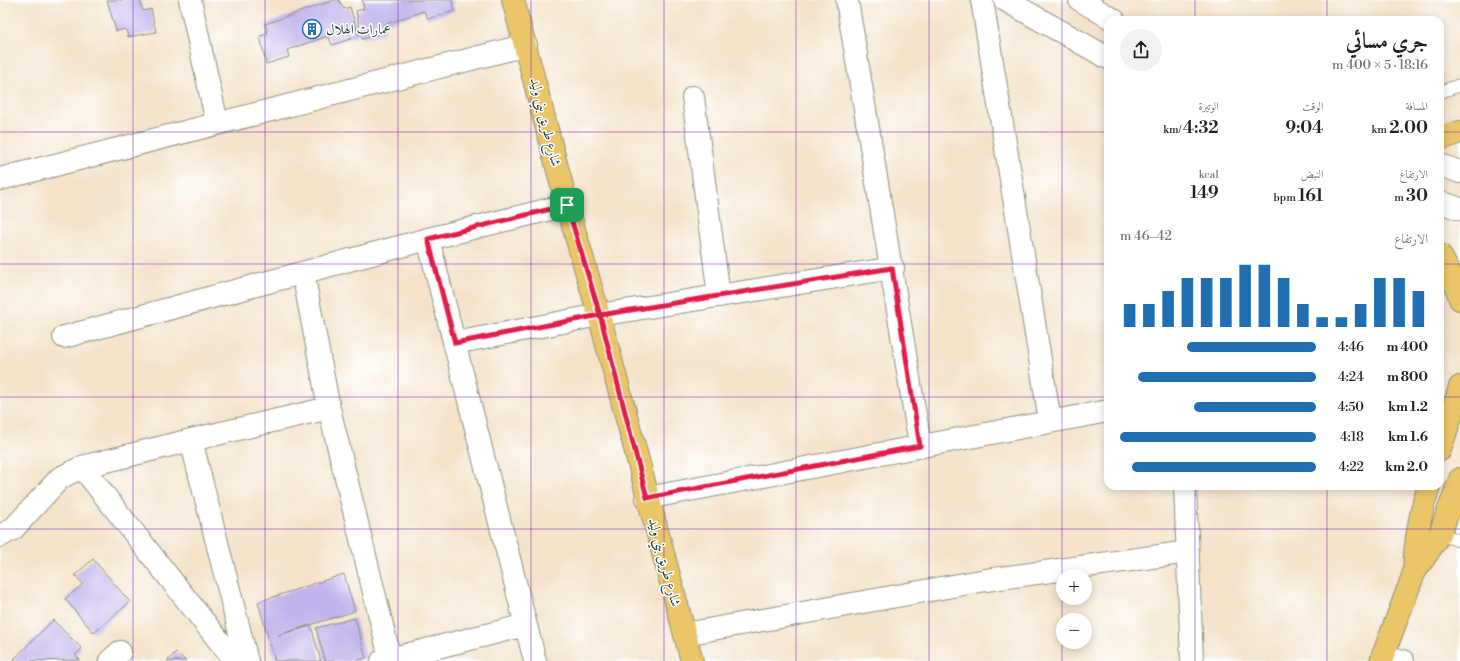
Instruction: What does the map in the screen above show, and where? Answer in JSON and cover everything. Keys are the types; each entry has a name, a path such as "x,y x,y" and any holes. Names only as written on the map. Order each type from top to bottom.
{"main road":[{"name":"شارع طريق بني وليد","path":"513,0 567,205 600,315 647,498 692,661"},
{"path":"1444,138 1460,132"},
{"path":"1444,264 1460,298"},
{"path":"1444,437 1460,387"},
{"path":"1414,573 1433,547 1440,534 1460,479"},
{"path":"1389,659 1414,573 1415,543 1418,521 1428,490"}],"street":[{"path":"190,0 217,124"},
{"path":"847,0 920,446"},
{"path":"982,0 1050,420"},
{"path":"1005,0 1104,56"},
{"path":"1080,0 1107,16"},
{"path":"0,179 526,45"},
{"path":"693,97 719,296"},
{"path":"1444,166 1460,172"},
{"path":"1444,203 1460,209"},
{"path":"64,337 428,239 567,205"},
{"path":"428,239 535,661"},
{"path":"455,343 600,315 892,268"},
{"path":"303,273 329,408 386,660 526,625"},
{"path":"0,536 13,529 50,486 60,478 82,468 191,440 329,408"},
{"path":"647,498 1050,420 1104,412"},
{"path":"191,440 247,661"},
{"path":"82,468 235,661"},
{"path":"1185,490 1192,661"},
{"path":"685,634 986,580 1188,552"}],"lane":[{"path":"1444,91 1460,85"},
{"path":"1440,534 1460,541"}],"building":[{"path":"107,0 140,0 143,11 151,9 156,32 128,37 126,29 116,31"},
{"name":"عمارات الهلال","path":"334,0 339,0 344,9 350,7 359,36 332,45 328,36 287,50 289,57 266,64 260,36 268,34 265,24"},
{"name":"عمارات الهلال","path":"362,0 452,0 455,11 428,19 424,11 383,25 385,32 362,39 356,11 364,9"},
{"path":"93,559 130,602 94,633 65,599 83,584 75,575"},
{"path":"344,574 355,611 278,635 311,626 321,661 275,661 258,602"},
{"path":"355,618 366,658 355,661 325,661 316,628"},
{"path":"53,620 82,649 75,655 80,660 16,661 14,659"},
{"path":"176,652 186,661 167,661"}],"place":[{"name":"عمارات الهلال","path":"312,29"}],"route":[{"path":"567,205 428,239 455,343 600,315 647,498 920,446 892,268 600,315 567,205"}]}
